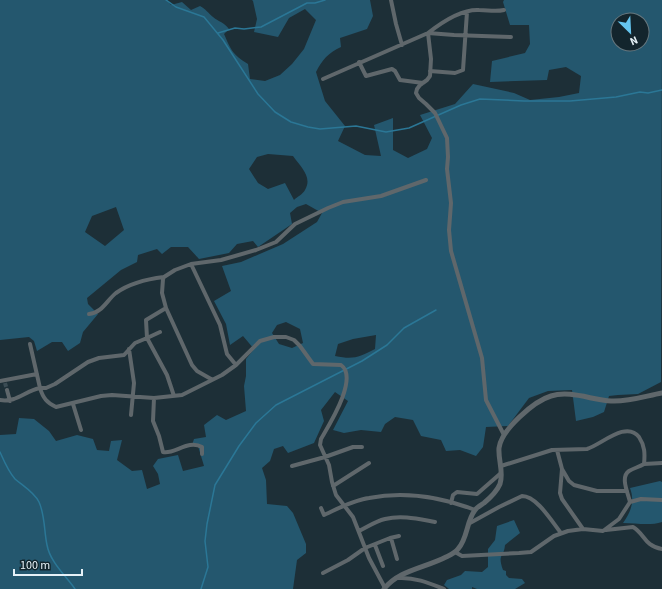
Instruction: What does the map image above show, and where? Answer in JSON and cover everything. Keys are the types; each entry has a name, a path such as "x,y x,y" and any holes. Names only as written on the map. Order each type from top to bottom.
{"street":[{"path":"391,0 402,45"},
{"path":"323,78 402,45 428,33 446,21 467,12 480,10 504,10"},
{"path":"430,71 455,73 463,71 467,12"},
{"path":"428,33 511,37"},
{"path":"428,33 431,59 429,78 417,88 416,95 436,115 447,138 447,169 451,203 449,230 451,251 482,358 486,400 504,436"},
{"path":"359,62 366,76 392,69 395,71 400,80 423,83"},
{"path":"89,314 97,312 116,293 142,280 164,277 175,270 190,264 221,260 256,250 276,242 295,224 328,208 343,202 381,196 426,180"},
{"path":"190,264 220,325 227,354 236,365"},
{"path":"164,277 162,294 166,308 192,365 197,372 211,379"},
{"path":"166,308 146,320 147,338 174,396"},
{"path":"0,400 15,400 28,392 40,388 46,388 55,384 88,362 99,358 122,356 134,343 160,332"},
{"path":"30,344 44,399 56,407 101,396 112,395 154,398 182,395 222,374 236,365 260,341 274,336 286,337 294,340 313,364 335,364 345,370 344,393 342,400 321,439 320,445 330,468 336,495 353,517 365,548 385,588 396,578 455,552 465,539 475,510 486,502 499,486 501,466 499,450 501,440 524,413 538,402 551,396 569,395 610,401 662,393"},
{"path":"129,349 134,383 131,415"},
{"path":"3,381 37,374"},
{"path":"7,390 10,401"},
{"path":"154,398 153,422 159,436 163,452 171,452 181,446 197,445 202,447 202,454"},
{"path":"73,404 81,430"},
{"path":"501,466 552,450 587,449 597,445 608,437 628,431 637,435 643,444 645,453 644,464"},
{"path":"292,466 325,457 353,447 362,447"},
{"path":"557,450 562,469 562,481 560,487 562,499 583,529"},
{"path":"333,486 369,463"},
{"path":"630,502 625,480 627,473 644,464 662,463"},
{"path":"562,469 569,481 576,486 597,491 627,491"},
{"path":"451,503 453,495 457,492 476,494 501,473"},
{"path":"321,508 324,515 368,498 421,495 475,510"},
{"path":"470,523 498,506 525,496 540,506 561,533"},
{"path":"604,531 619,519 630,502 641,499 662,500"},
{"path":"359,530 384,519 396,517 435,522"},
{"path":"455,552 462,556 519,554 531,552 547,540 561,533 575,529 604,531 633,526 639,531 647,543 662,549"},
{"path":"323,573 348,560 365,548 399,536"},
{"path":"391,538 397,559"},
{"path":"375,545 383,566"},
{"path":"396,578 406,577 424,581 444,589"}],"shaded area":[{"path":"0,0 167,0 171,5 182,2 191,10 200,6 229,29 224,34 233,52 248,64 250,79 265,81 280,75 292,64 304,49 316,20 305,9 289,18 278,37 254,32 257,19 252,0 370,0 373,16 367,29 340,38 341,47 326,57 316,72 325,101 345,126 338,141 365,155 381,156 374,125 393,118 393,150 408,158 427,149 432,138 420,115 455,104 473,84 514,93 530,100 579,93 581,76 566,67 549,70 547,80 490,82 492,61 525,53 530,44 529,25 510,25 503,2 504,0 662,0 661,382 638,394 609,396 604,412 593,417 576,421 572,390 548,391 529,398 508,426 486,427 483,447 476,456 460,450 446,451 441,440 421,436 413,420 395,417 385,424 381,432 361,430 344,433 333,430 348,401 335,392 321,410 324,421 314,443 288,453 283,446 274,449 270,461 262,468 266,480 267,504 287,506 293,513 306,544 306,553 297,560 293,589 0,589 0,435 16,434 19,418 34,419 49,431 56,441 77,435 93,439 97,450 109,451 111,441 122,440 117,460 132,471 142,470 147,489 160,484 158,474 153,466 158,459 178,455 183,471 204,466 198,446 192,445 194,439 206,437 204,425 217,415 226,420 246,411 244,386 246,376 246,359 254,349 243,336 230,345 226,324 214,301 231,291 222,266 241,262 283,244 317,222 322,213 306,204 297,207 290,213 292,224 258,247 253,241 237,244 229,253 199,259 188,247 171,247 162,254 157,249 138,255 137,262 121,270 87,298 88,304 98,314 83,332 80,343 68,351 62,342 52,342 37,351 34,341 29,337 0,340","holes":["268,154 293,156 305,172 307,176 307,185 304,191 294,200 285,183 268,189 258,183 249,169 257,157","116,207 124,230 105,246 85,232 92,216","286,322 300,329 303,343 292,348 279,344 272,333 277,325","376,335 375,349 352,358 335,356 338,344 353,339"]},
{"path":"660,481 662,482 662,522 648,524 623,523 628,515 632,502 630,488"},
{"path":"514,520 520,533 505,545 501,561 503,570 506,571 506,575 509,578 522,579 525,583 515,589 477,589 472,587 472,589 449,589 444,585 447,580 461,575 465,571 482,572 488,567 488,549 495,540 497,526"}],"waterway":[{"path":"166,0 176,7 204,17 223,40 258,94 275,112 291,122 308,127 320,129 356,126 386,132 409,128 461,105 480,99 570,101 616,97 640,92 648,93 662,90"},
{"path":"218,33 235,28 244,29 261,27 307,3 315,3 325,0"},
{"path":"201,589 208,567 205,541 215,485 239,446 256,423 276,405 362,361 387,345 404,328 436,310"},
{"path":"0,452 6,466 15,479 37,498 42,512 46,540 51,557 75,589"}],"tunnel":[{"path":"5,383 7,390"}]}
